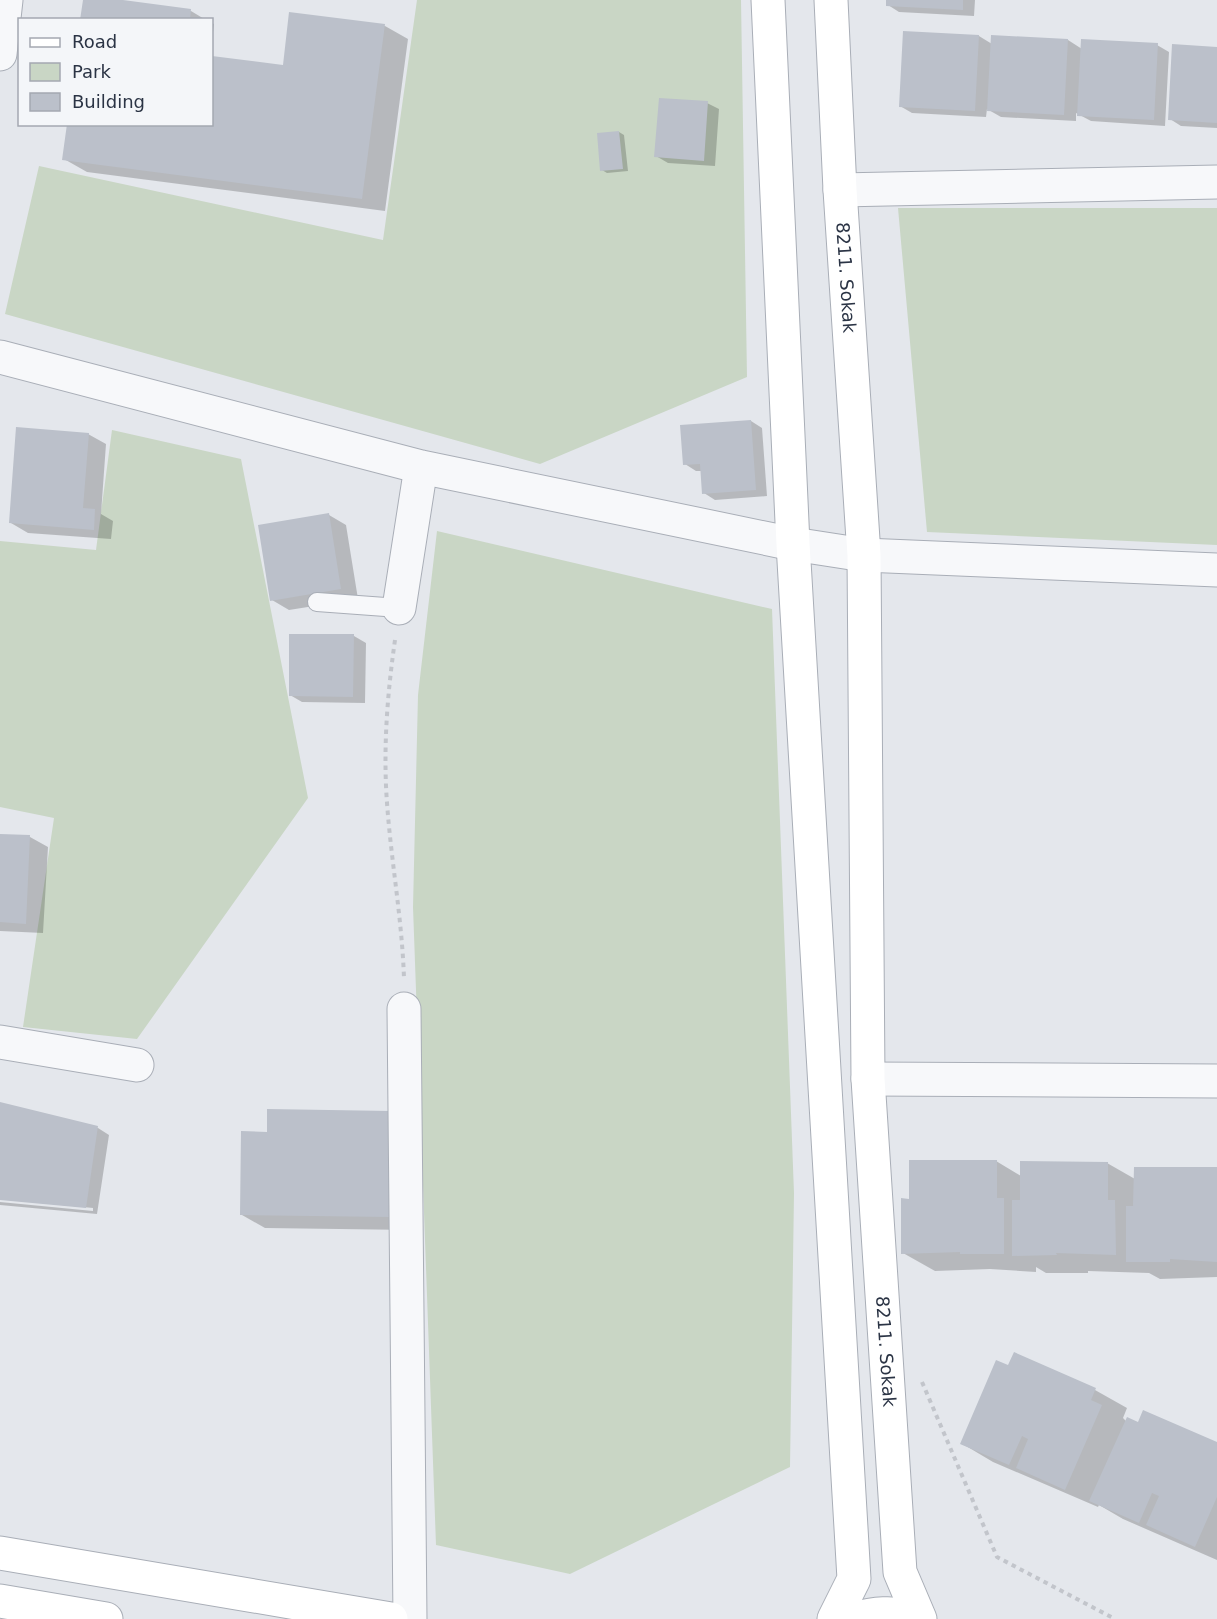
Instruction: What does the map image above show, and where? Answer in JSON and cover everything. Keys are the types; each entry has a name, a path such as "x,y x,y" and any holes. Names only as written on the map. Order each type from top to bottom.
{"street":[{"path":"0,54 6,0"},
{"path":"768,0 793,544 854,1579 834,1619"},
{"name":"8211. Sokak","path":"831,0 840,190 864,555 868,1079 900,1572 920,1619"},
{"path":"840,190 1217,182"},
{"path":"0,357 421,467 793,544 864,555 1217,570"},
{"path":"399,608 421,467"},
{"path":"404,1009 410,1619"},
{"path":"0,1042 137,1065"},
{"path":"868,1079 1217,1082"},
{"path":"0,1552 391,1619"},
{"path":"0,1601 37,1613 105,1619"},
{"path":"852,1619 873,1613 906,1616 914,1619"}],"lane":[{"path":"317,602 399,608"}],"path":[{"path":"399,608 386,710 386,787 403,938 404,1009"},
{"path":"919,1375 997,1557 1115,1619"}],"green space":[{"path":"417,0 741,0 747,377 540,464 5,314 39,166 383,240"},
{"path":"898,208 1217,208 1217,545 927,532"},
{"path":"112,430 241,459 308,798 137,1039 23,1027 54,818 0,807 0,541 96,550"},
{"path":"437,531 772,609 794,1193 790,1467 570,1574 436,1545 413,907 418,695"}],"building":[{"path":"83,0 123,0 191,9 190,18 80,18"},
{"path":"886,0 963,0 963,10 886,6"},
{"path":"289,12 385,24 362,199 62,160 67,126 213,126 213,56 283,65"},
{"path":"903,31 979,35 975,111 899,107"},
{"path":"991,35 1068,39 1064,115 987,111"},
{"path":"1081,39 1158,43 1154,120 1077,116"},
{"path":"1172,44 1217,47 1217,123 1168,120"},
{"path":"659,98 708,101 704,161 654,157"},
{"path":"619,131 623,169 600,171 597,133"},
{"path":"751,420 756,490 702,494 700,464 683,465 680,425"},
{"path":"16,427 89,433 83,508 95,509 94,530 9,523"},
{"path":"329,513 341,589 270,601 258,525"},
{"path":"289,634 354,634 353,697 289,696"},
{"path":"0,834 30,835 26,924 0,922"},
{"path":"0,1102 98,1126 86,1208 0,1200"},
{"path":"267,1109 391,1111 390,1217 240,1215 241,1131 267,1132"},
{"path":"909,1160 997,1160 997,1198 1004,1198 1004,1254 960,1254 960,1252 901,1254 901,1198 909,1199"},
{"path":"1020,1161 1108,1162 1108,1200 1115,1200 1116,1255 1056,1253 1057,1255 1012,1256 1012,1200 1020,1200"},
{"path":"1134,1167 1217,1167 1217,1262 1170,1259 1170,1262 1126,1262 1126,1206 1133,1206"},
{"path":"1014,1352 1096,1388 1091,1400 1102,1405 1065,1490 1016,1468 1028,1439 1022,1436 1009,1465 960,1444 996,1360 1008,1365"},
{"path":"1143,1410 1217,1442 1217,1497 1195,1547 1146,1525 1159,1496 1152,1493 1139,1523 1089,1501 1127,1417 1138,1422"}]}
